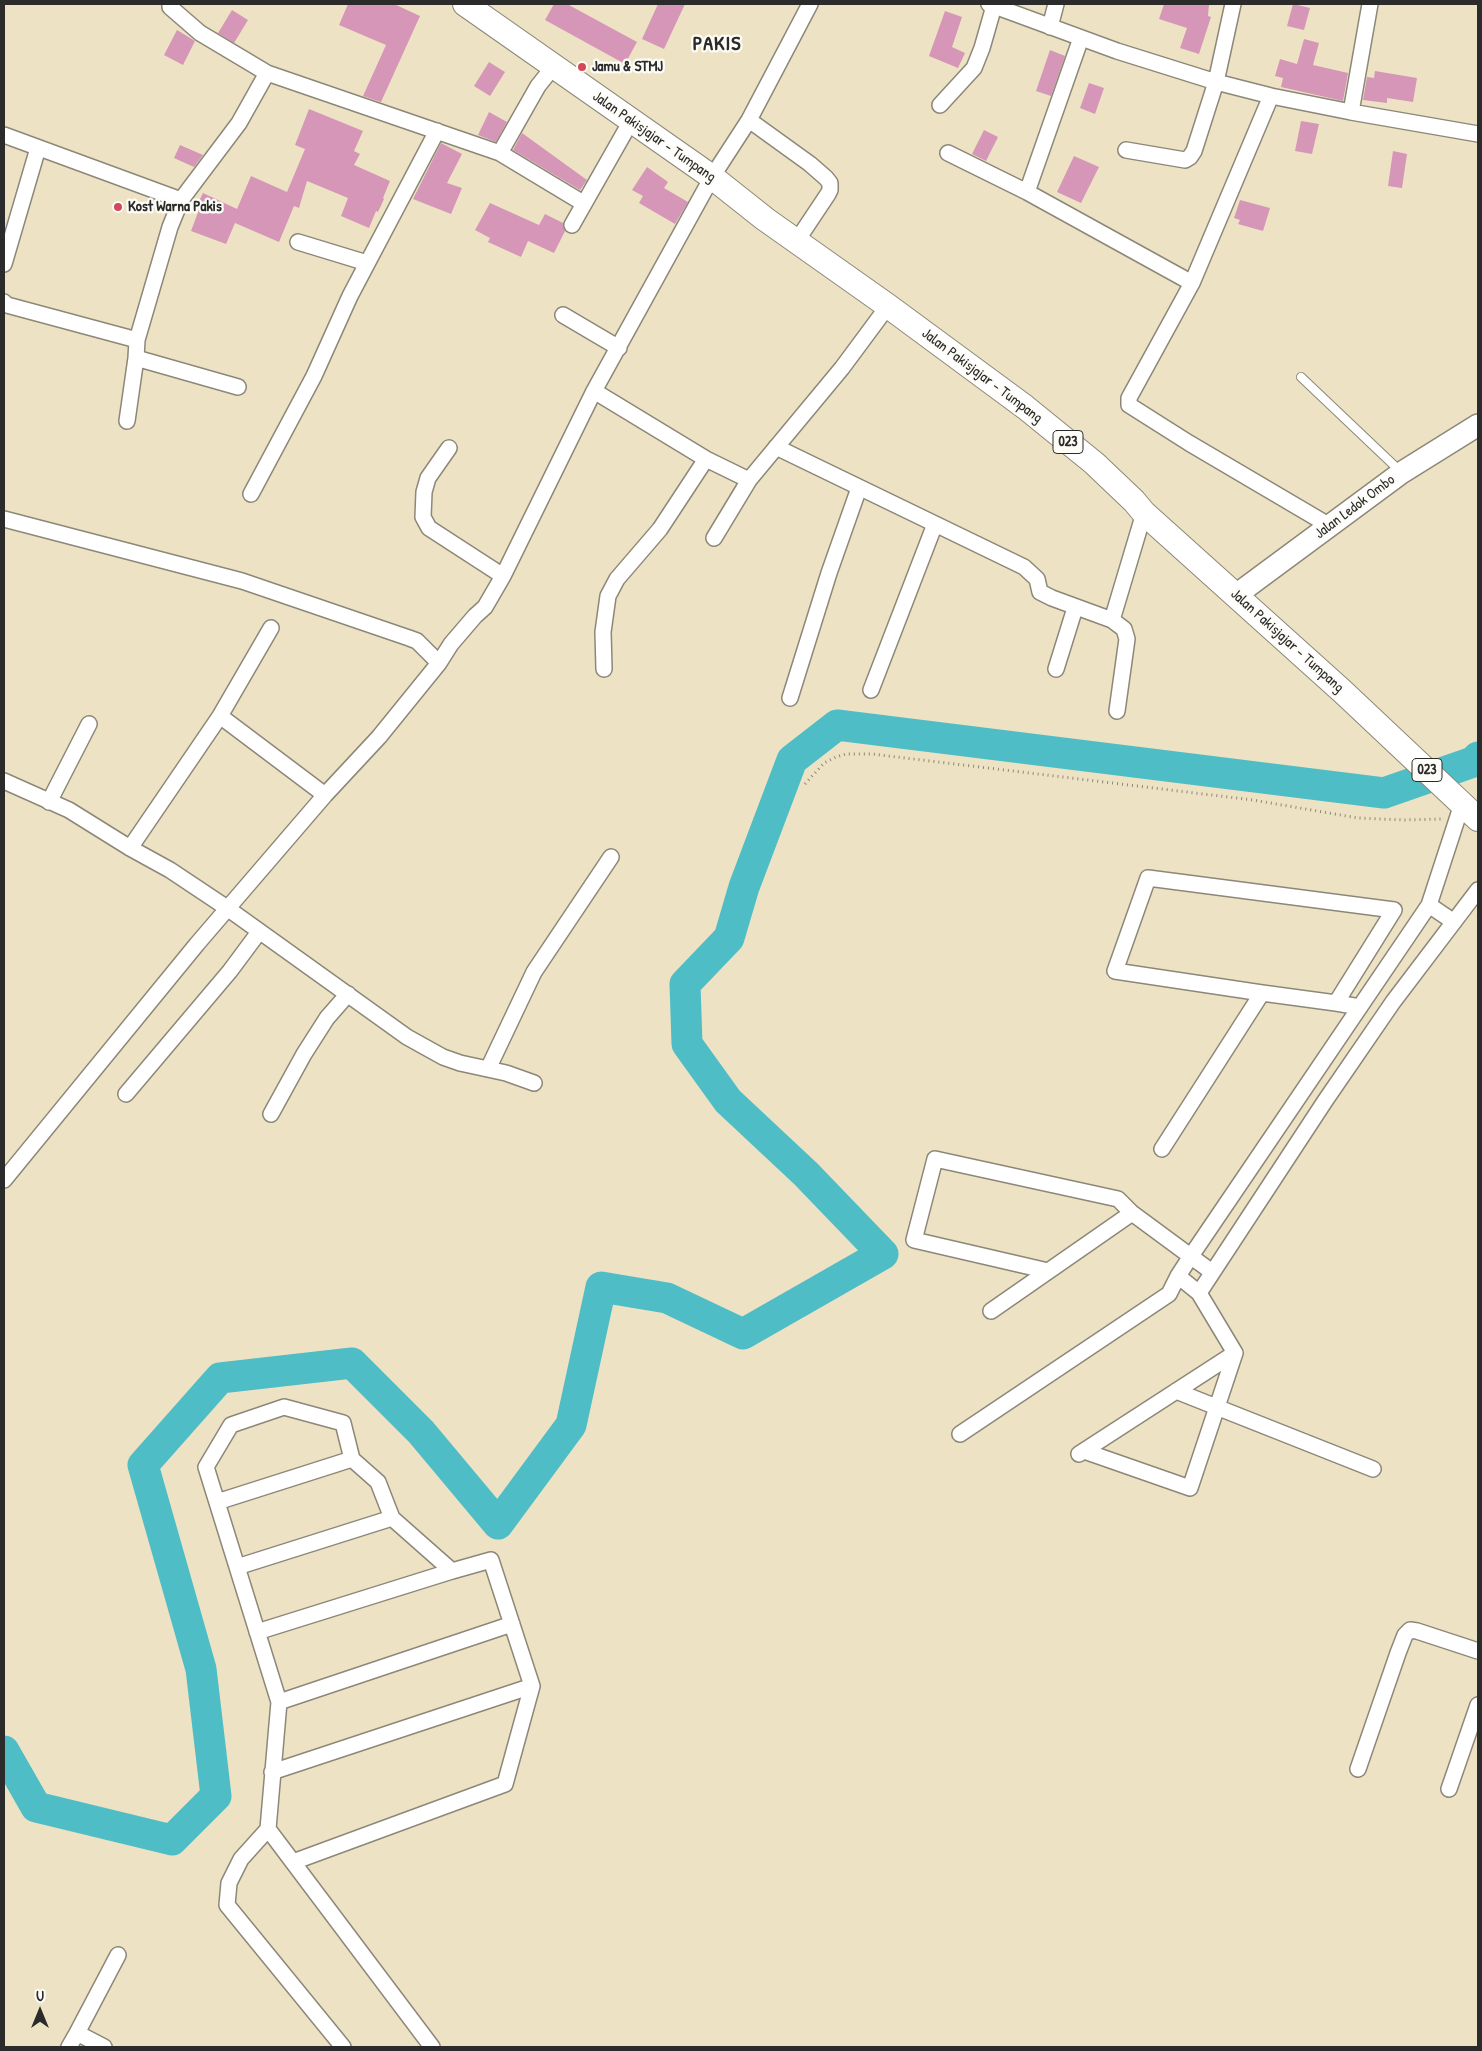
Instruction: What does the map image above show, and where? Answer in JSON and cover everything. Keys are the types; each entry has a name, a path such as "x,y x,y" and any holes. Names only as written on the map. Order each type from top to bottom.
{"main road":[{"name":"Jalan Pakisjajar - Tumpang","path":"465,4 712,177 796,242 888,306 1025,407 1078,450 1134,500 1144,513 1396,740 1468,810"}],"street":[{"path":"170,4 170,7 200,33 267,73 500,153 584,203"},
{"path":"4,1180 227,908 378,737 439,663 451,644 485,606 503,576 594,390 619,348 712,177 749,120 810,4"},
{"path":"1050,27 1056,4"},
{"path":"1126,150 1185,160 1194,152 1216,82 1234,4"},
{"path":"1351,112 1370,4"},
{"path":"940,105 974,68 982,48 992,5 1081,38 1216,82 1271,96 1351,112 1478,134"},
{"path":"1027,192 1081,38"},
{"path":"500,153 538,86 554,66"},
{"path":"127,421 136,358 136,340 170,227 181,200 239,123 267,73"},
{"path":"1271,96 1192,283 1129,398 1129,405 1189,444 1330,526"},
{"path":"749,120 810,164 830,183 828,194 796,242"},
{"path":"572,225 631,121"},
{"path":"251,494 314,376 367,263 438,131"},
{"path":"4,135 181,200"},
{"path":"4,264 38,148"},
{"path":"948,153 1027,192 1192,283"},
{"path":"298,242 367,263"},
{"path":"4,302 7,305 136,340"},
{"path":"714,538 749,480 842,368 888,306"},
{"path":"563,315 619,348"},
{"path":"136,358 238,387"},
{"path":"594,390 706,459 749,480"},
{"name":"Jalan Ledok Ombo","path":"1236,595 1401,473 1478,425"},
{"path":"776,447 1024,567 1036,579 1040,592 1075,608 1112,620 1124,629 1127,639 1117,711"},
{"path":"449,448 428,478 424,492 423,517 429,528 503,576"},
{"path":"604,668 603,632 608,596 617,579 660,529 706,459"},
{"path":"790,698 842,535 860,488"},
{"path":"1112,620 1144,513"},
{"path":"4,519 242,581 409,638 417,642 439,663"},
{"path":"871,690 935,524"},
{"path":"1056,669 1075,608"},
{"path":"130,848 220,716 271,628"},
{"path":"220,716 325,796"},
{"path":"49,802 89,724"},
{"path":"4,781 70,810 130,848 170,870 227,908 407,1037 443,1057 460,1063 506,1073 534,1083"},
{"path":"960,1434 1169,1294 1191,1256 1430,905 1468,810"},
{"path":"488,1069 534,972 611,858"},
{"path":"1336,1003 1394,910 1148,878 1115,971 1360,1007"},
{"path":"1199,1293 1325,1101 1393,1002 1478,890"},
{"path":"1430,905 1454,922"},
{"path":"126,1094 230,971 259,932"},
{"path":"1373,988 1393,1002"},
{"path":"1162,1149 1262,992"},
{"path":"271,1114 304,1054 327,1018 348,994"},
{"path":"1306,1087 1325,1101"},
{"path":"1048,1272 914,1240 935,1159 1118,1199 1132,1213 1212,1272"},
{"path":"1232,1195 1253,1209"},
{"path":"991,1311 1132,1213"},
{"path":"1178,1276 1199,1293 1235,1353 1190,1488 1080,1453 1235,1353"},
{"path":"1176,1391 1374,1469"},
{"path":"342,2047 227,1905 229,1883 241,1859 268,1829 279,1702 206,1467 231,1425 284,1407 343,1422 352,1459 378,1482 392,1518 452,1571"},
{"path":"217,1502 352,1459"},
{"path":"237,1567 392,1518"},
{"path":"257,1632 491,1560 532,1686 505,1784 293,1862"},
{"path":"279,1702 512,1624"},
{"path":"1358,1769 1398,1652 1405,1635 1410,1630 1478,1651"},
{"path":"272,1772 532,1686"},
{"path":"1450,1788 1478,1705"},
{"path":"268,1829 432,2047"},
{"path":"69,2047 118,1955"},
{"path":"77,2033 104,2047"}],"lane":[{"path":"1301,377 1401,473"}],"path":[{"path":"805,784 824,763 836,757 846,754 872,754 1253,800 1358,818 1420,820 1468,810"}],"building":[{"path":"348,4 394,4 420,16 381,102 363,96 386,45 339,25"},
{"path":"554,4 567,4 637,42 625,64 545,20"},
{"path":"658,4 685,4 664,49 642,39"},
{"path":"1164,4 1209,4 1208,16 1211,17 1199,54 1180,48 1187,28 1159,19"},
{"path":"1293,4 1310,8 1304,30 1287,26"},
{"path":"232,10 248,20 234,43 218,33"},
{"path":"945,11 962,17 952,47 965,53 958,68 929,56"},
{"path":"177,30 195,41 183,65 164,55"},
{"path":"1304,39 1319,43 1313,65 1348,73 1343,101 1281,87 1283,78 1275,76 1280,59 1297,64"},
{"path":"1050,50 1065,56 1051,96 1036,91"},
{"path":"489,62 505,72 490,96 474,86"},
{"path":"1375,71 1417,78 1413,102 1387,98 1387,103 1363,100 1367,77 1374,78"},
{"path":"1089,83 1104,88 1095,114 1080,108"},
{"path":"309,109 363,131 354,151 360,154 354,165 390,181 384,199 378,212 376,211 369,228 341,216 348,198 307,181 299,208 294,206 279,242 235,223 226,244 191,231 200,207 197,205 203,193 237,209 251,176 287,192 305,149 295,145"},
{"path":"489,112 507,122 496,142 478,135"},
{"path":"1301,121 1319,124 1312,154 1295,151"},
{"path":"984,130 998,137 986,161 972,154"},
{"path":"522,133 587,180 580,190 513,150"},
{"path":"441,143 462,154 447,183 462,188 451,214 413,199"},
{"path":"180,145 203,155 194,167 174,158"},
{"path":"1393,151 1407,154 1402,188 1388,186"},
{"path":"1074,156 1099,167 1081,203 1057,192"},
{"path":"647,167 668,182 664,188 688,202 675,224 639,203 643,196 632,190"},
{"path":"1240,200 1270,208 1263,231 1238,224 1240,220 1234,218"},
{"path":"490,203 539,225 545,214 563,223 565,231 554,253 528,241 521,257 488,242 490,238 475,230"}],"waterway":[{"path":"4,1751 36,1807 172,1840 216,1796 201,1669 143,1465 220,1378 352,1363 421,1432 498,1524 571,1425 601,1287 667,1298 743,1334 883,1254 806,1174 728,1101 687,1044 685,984 729,938 744,887 792,760 837,725 1384,793 1473,762 1478,757"}],"place":[{"name":"Jamu & STMJ","path":"582,67"},
{"name":"Kost Warna Pakis","path":"118,207"}],"district":[{"name":"PAKIS","path":"717,45"}]}
